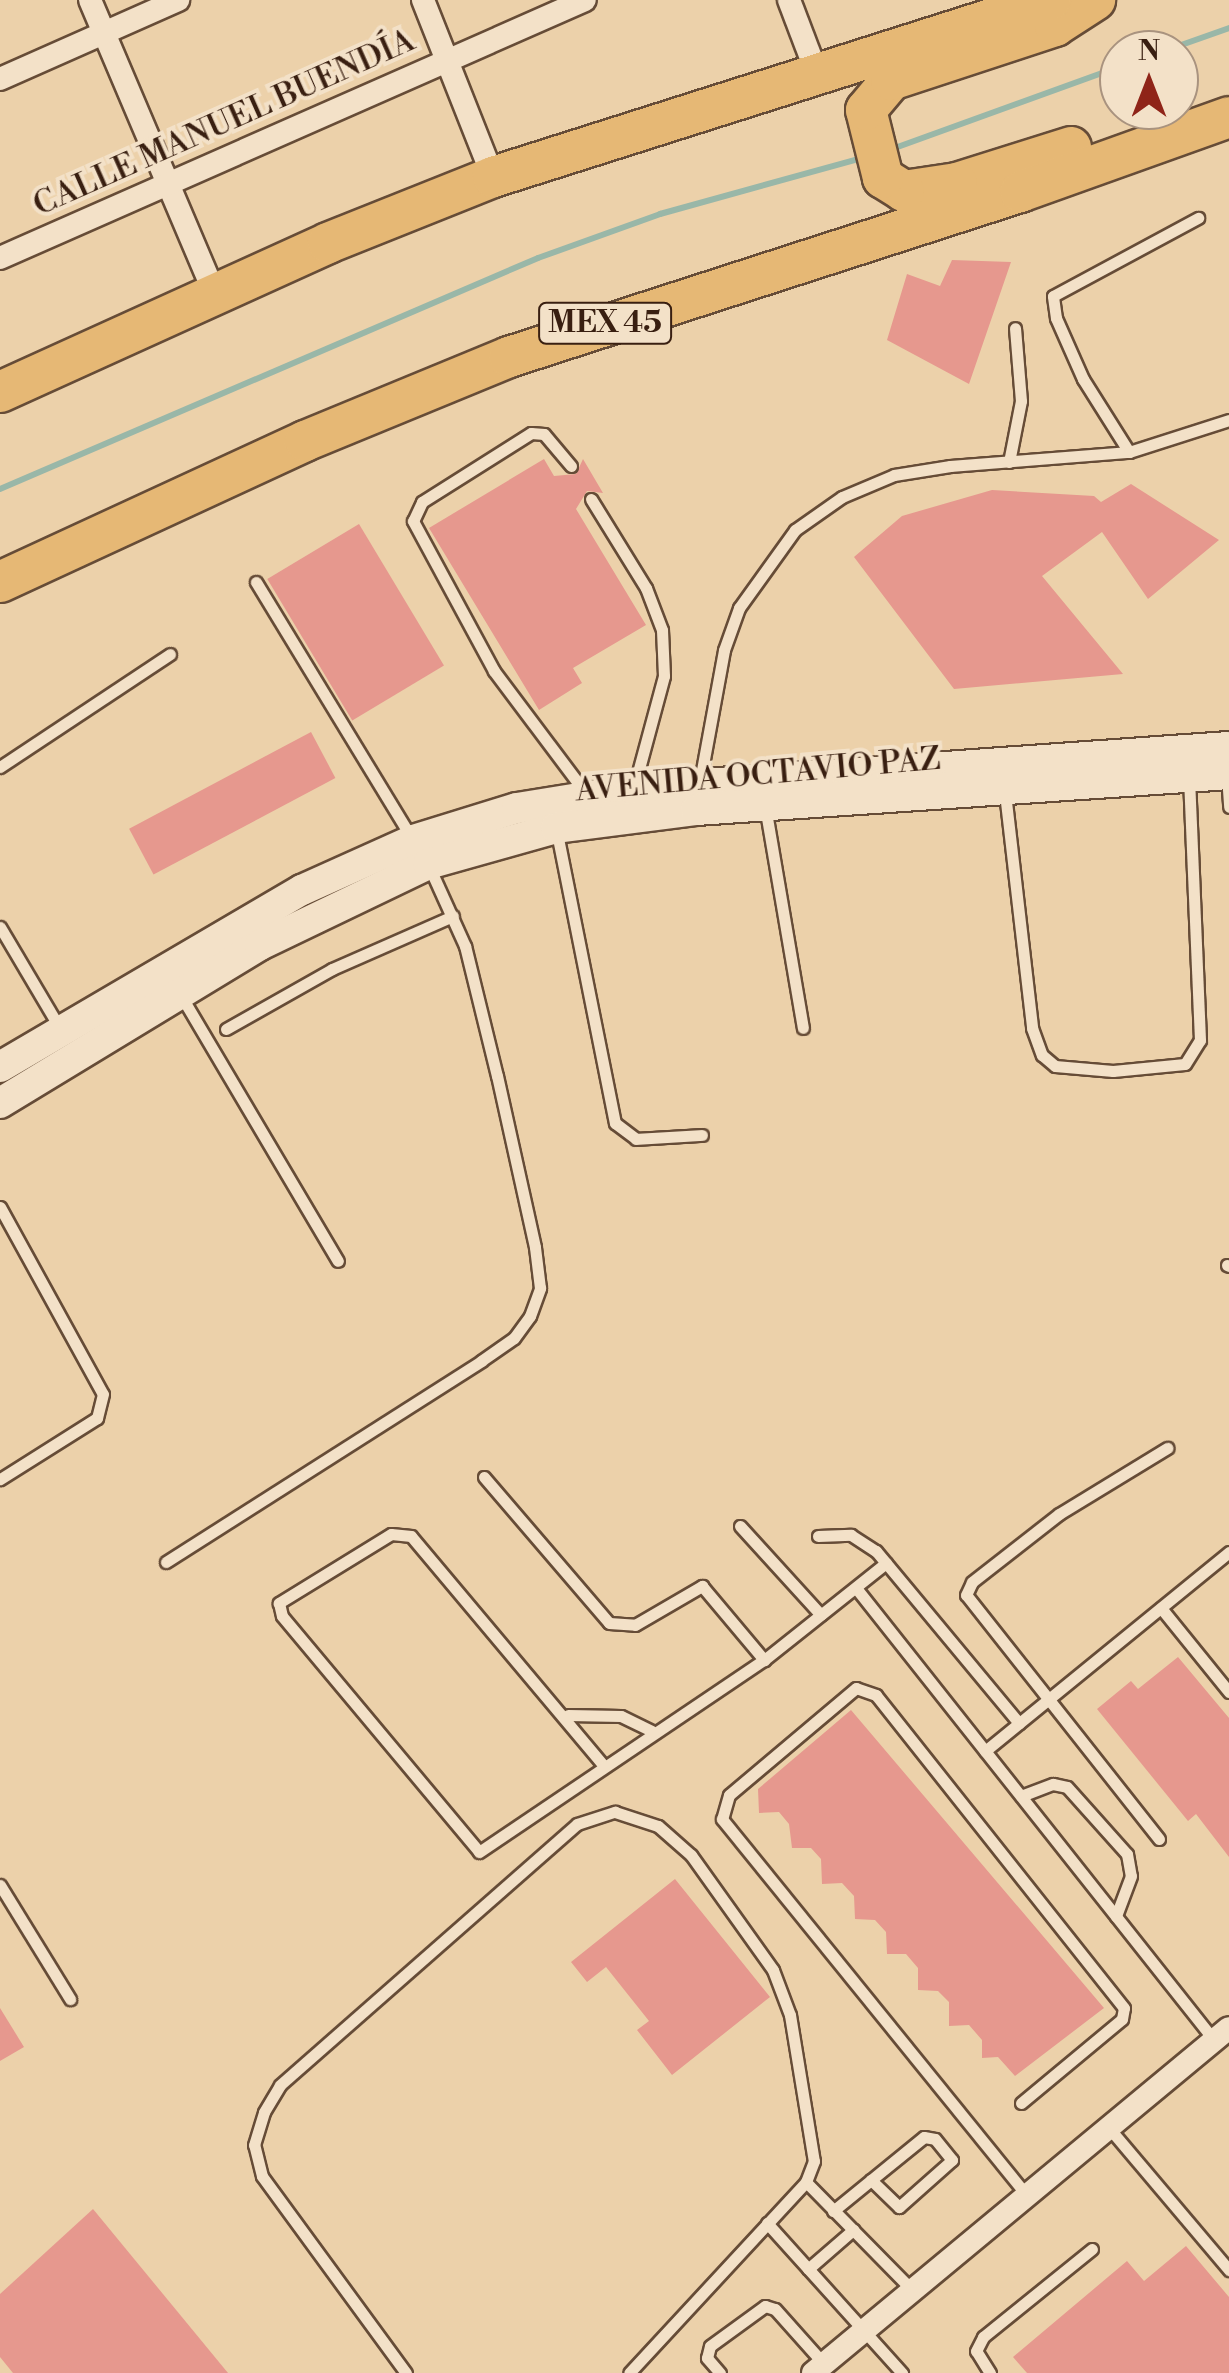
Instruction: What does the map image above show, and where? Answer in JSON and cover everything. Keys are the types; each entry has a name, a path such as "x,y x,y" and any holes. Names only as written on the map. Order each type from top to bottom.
{"highway":[{"path":"0,392 493,177 816,71 1051,0"},
{"path":"1095,0 1055,26 891,80 866,110 883,178 916,192 1086,143 1220,121"},
{"name":"MEX 45","path":"0,582 305,442 509,357 1220,121"}],"street":[{"path":"90,0 215,295"},
{"path":"0,79 178,0"},
{"path":"423,0 493,177"},
{"name":"CALLE MANUEL BUENDÍA","path":"0,258 585,0"},
{"path":"790,0 816,71"},
{"name":"AVENIDA OCTAVIO PAZ","path":"0,1103 421,852 698,798 1228,765"},
{"name":"AVENIDA OCTAVIO PAZ","path":"10,1056 61,1030 188,952 517,808 634,789 766,806 1189,777 1228,765"},
{"path":"818,2368 1222,2034"}],"lane":[{"path":"1130,452 1084,379 1056,318 1054,296 1198,218"},
{"path":"1008,462 1021,401 1016,328"},
{"path":"698,798 724,650 739,608 794,530 842,497 894,475 1130,452 1229,420"},
{"path":"571,466 544,434 531,433 422,502 413,521 494,671 587,795"},
{"path":"592,500 646,588 662,630 664,676 634,789"},
{"path":"166,1562 514,1338 530,1316 540,1288 535,1247 476,983 453,916 421,852 256,582"},
{"path":"0,768 170,654"},
{"path":"1228,765 1229,807"},
{"path":"1005,790 1032,1028 1055,1066 1113,1072 1185,1064 1200,1040 1189,777"},
{"path":"766,806 802,1028"},
{"path":"556,828 614,1123 636,1139 702,1136"},
{"path":"226,1028 332,969 453,916"},
{"path":"0,927 61,1030"},
{"path":"180,994 338,1261"},
{"path":"0,1207 103,1394 97,1418 0,1479"},
{"path":"1158,1839 968,1604 968,1588 1060,1514 1168,1448"},
{"path":"484,1477 609,1622 635,1624 702,1586 764,1660"},
{"path":"740,1526 821,1615"},
{"path":"604,1766 568,1716 411,1536 391,1534 279,1603 282,1616 472,1850 501,1843 652,1731 764,1660 886,1563"},
{"path":"818,1536 851,1534 886,1563 1019,1723"},
{"path":"985,1750 1229,1552"},
{"path":"856,1588 1116,1916 1222,2034"},
{"path":"1161,1608 1229,1692"},
{"path":"1022,2103 1122,2019 1124,2008 876,1694 856,1688 729,1795 722,1818 1027,2195"},
{"path":"568,1716 620,1716 652,1731"},
{"path":"1021,1796 1052,1784 1067,1786 1127,1854 1131,1876 1116,1916"},
{"path":"406,2373 262,2176 254,2145 264,2112 280,2085 576,1824 615,1812 658,1826 736,1910 773,1970 790,2015 812,2130 814,2161 806,2182 629,2373"},
{"path":"0,1886 70,1999"},
{"path":"0,1915 13,1907"},
{"path":"1109,2128 1229,2270"},
{"path":"834,2211 871,2180 924,2136 935,2138 952,2160 899,2207 871,2180"},
{"path":"806,2182 913,2290"},
{"path":"768,2224 902,2373"},
{"path":"808,2269 853,2230"},
{"path":"990,2373 976,2351 983,2337 1092,2249"},
{"path":"720,2373 707,2358 710,2346 764,2306 775,2309 818,2368"}],"building":[{"path":"952,260 1011,262 969,384 887,340 907,274 940,286"},
{"path":"544,459 554,476 576,474 583,459 603,493 587,491 576,509 646,625 573,668 582,683 539,710 429,528"},
{"path":"1131,484 1219,540 1148,599 1102,532 1042,576 1123,674 954,689 854,557 902,516 992,490 1094,496 1101,502"},
{"path":"359,524 444,665 352,721 267,579"},
{"path":"311,732 335,778 154,875 129,829"},
{"path":"1178,1657 1229,1718 1229,1857 1196,1814 1188,1821 1097,1709 1131,1681 1138,1689"},
{"path":"851,1710 1104,2008 1015,2076 998,2057 982,2058 982,2040 969,2025 949,2026 949,2002 938,1991 918,1990 918,1968 906,1954 887,1954 886,1932 875,1920 855,1919 854,1896 842,1883 822,1884 821,1859 811,1848 792,1848 789,1824 779,1812 759,1813 758,1789"},
{"path":"675,1879 770,1997 672,2075 637,2030 649,2021 606,1967 587,1982 571,1962"},
{"path":"0,2008 24,2047 0,2061"},
{"path":"93,2209 228,2373 13,2373 0,2357 0,2294"},
{"path":"1186,2246 1229,2297 1229,2373 1027,2373 1013,2357 1127,2261 1144,2281"}],"waterway":[{"path":"1199,39 1229,28"},
{"path":"892,149 1099,74"},
{"path":"0,489 538,258 660,214 866,157"}]}
